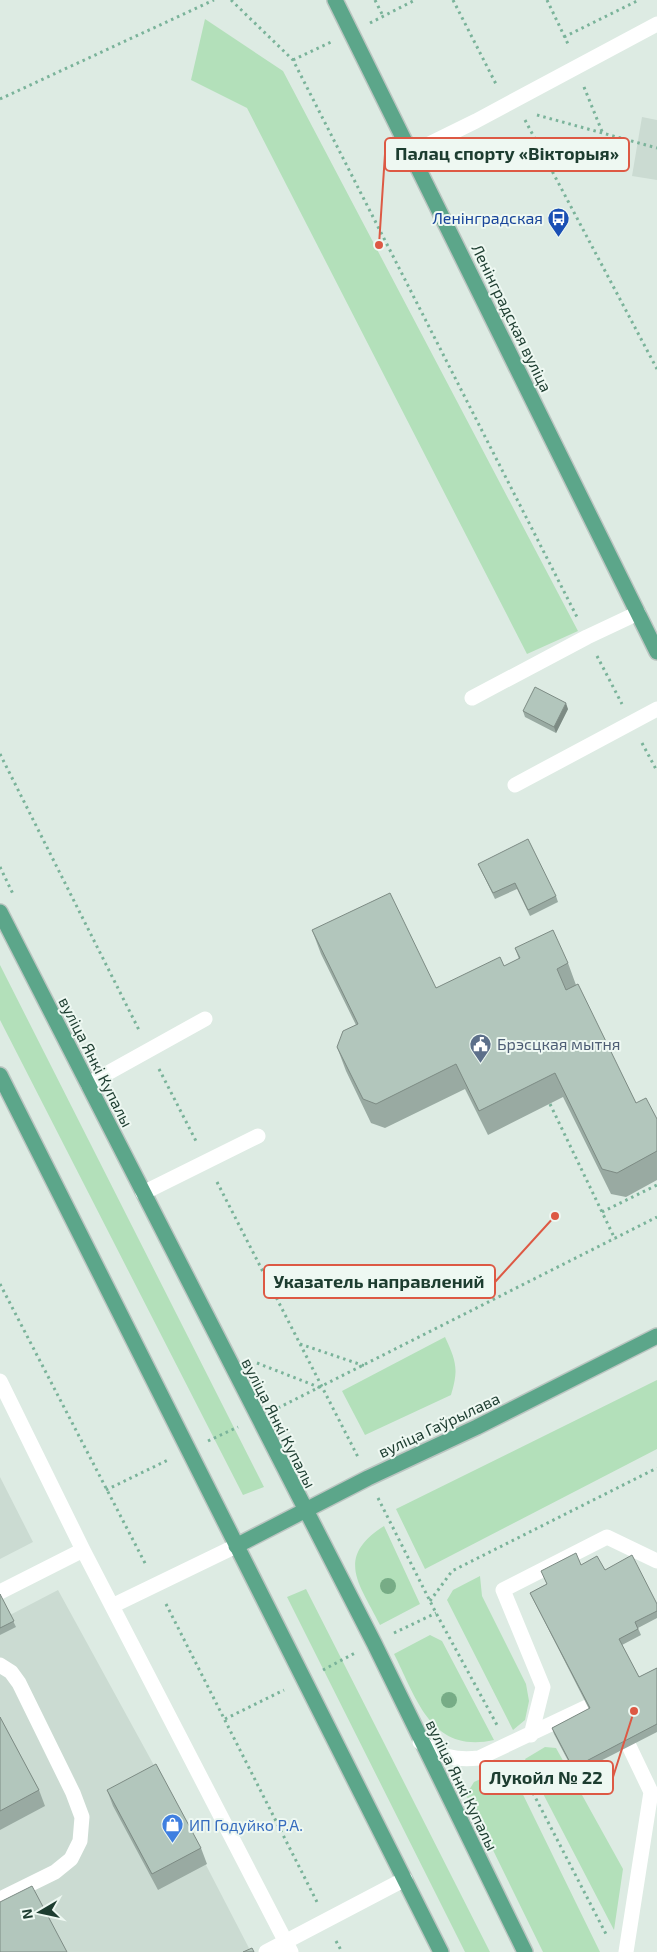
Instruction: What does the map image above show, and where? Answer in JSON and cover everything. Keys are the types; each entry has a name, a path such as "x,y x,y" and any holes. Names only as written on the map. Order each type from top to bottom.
{"main road":[{"name":"Ленінградская вуліца","path":"335,0 657,652"},
{"name":"вуліца Янкі Купалы","path":"0,912 257,1418 374,1643 420,1742 525,1952"},
{"path":"0,1075 441,1952"},
{"name":"вуліца Гаўрылава","path":"236,1546 368,1478 478,1428 657,1336"}],"lane":[{"path":"411,152 514,108 657,24"},
{"path":"472,698 587,637 638,614"},
{"path":"516,785 657,709"},
{"path":"88,1084 205,1019"},
{"path":"143,1193 258,1136"},
{"path":"0,1381 83,1550 288,1947"},
{"path":"531,1735 543,1687 503,1590 607,1537 657,1561"},
{"path":"112,1606 236,1546"},
{"path":"0,1592 83,1550"},
{"path":"0,1665 11,1672 19,1683 73,1793 82,1817 80,1841 71,1859 55,1872 0,1899"},
{"path":"420,1742 441,1756 461,1760 480,1758 588,1706"},
{"path":"626,1952 654,1790 629,1746"},
{"path":"266,1952 288,1947 326,1921 405,1879"}],"path":[{"path":"0,99 214,0"},
{"path":"231,0 293,60 657,771"},
{"path":"376,0 383,16"},
{"path":"454,0 657,369"},
{"path":"564,37 639,0"},
{"path":"514,108 657,148"},
{"path":"0,754 108,967"},
{"path":"550,1104 615,1239"},
{"path":"602,1212 657,1185"},
{"path":"106,1490 365,1366 657,1217"},
{"path":"0,1284 225,1719 342,1952"},
{"path":"300,1344 365,1366"},
{"path":"430,1601 452,1571 657,1468"},
{"path":"225,1719 436,1613 508,1746 606,1935"}],"shaded area":[{"path":"642,117 657,120 657,180 632,176"},
{"path":"0,1477 33,1542 0,1559"},
{"path":"58,1590 162,1780 251,1952 0,1952 0,1595 10,1615"}],"green space":[{"path":"205,19 283,71 578,631 527,654 247,108 191,80"},
{"path":"0,965 264,1487 243,1495 0,1020"},
{"path":"445,1337 452,1353 456,1372 451,1395 365,1435 342,1391"},
{"path":"657,1380 657,1449 425,1569 396,1509"},
{"path":"384,1526 420,1604 380,1625 359,1584 355,1561 359,1549"},
{"path":"480,1576 482,1596 526,1684 529,1701 525,1720 513,1730 447,1600 453,1590"},
{"path":"306,1589 490,1952 465,1952 287,1597"},
{"path":"430,1635 442,1641 494,1740 473,1742 455,1739 441,1731 419,1705 394,1654"},
{"path":"545,1747 556,1748 623,1869 614,1930 525,1759"},
{"path":"509,1766 600,1952 543,1952 466,1795 474,1782"}],"building":[{"path":"535,687 566,703 554,727 523,711"},
{"path":"528,839 556,896 528,910 515,883 493,893 478,864"},
{"name":"Брэсцкая мытня","path":"390,893 436,988 500,957 504,966 520,958 515,948 553,930 568,963 557,969 566,990 578,984 636,1103 646,1098 657,1119 657,1151 617,1173 602,1169 555,1073 479,1111 456,1064 376,1104 363,1099 337,1047 343,1031 358,1024 312,930"},
{"path":"576,1553 581,1565 597,1556 605,1570 632,1555 657,1604 657,1611 635,1622 638,1629 619,1639 639,1677 657,1668 657,1724 573,1768 552,1728 590,1708 530,1593 547,1584 541,1571"},
{"path":"0,1594 14,1621 0,1628"},
{"path":"0,1717 39,1790 0,1811"},
{"path":"156,1764 201,1848 152,1874 107,1790"},
{"path":"32,1886 67,1952 0,1952 0,1902"},
{"path":"252,1948 254,1952 243,1952"}],"place":[{"name":"Ленінградская","path":"559,237"},
{"name":"Палац спорту «Вікторыя»","path":"379,245"},
{"name":"Брэсцкая мытня","path":"481,1063"},
{"name":"Указатель направлений","path":"555,1216"},
{"name":"Лукойл № 22","path":"634,1711"},
{"name":"ИП Годуйко Р.А.","path":"173,1844"}]}
